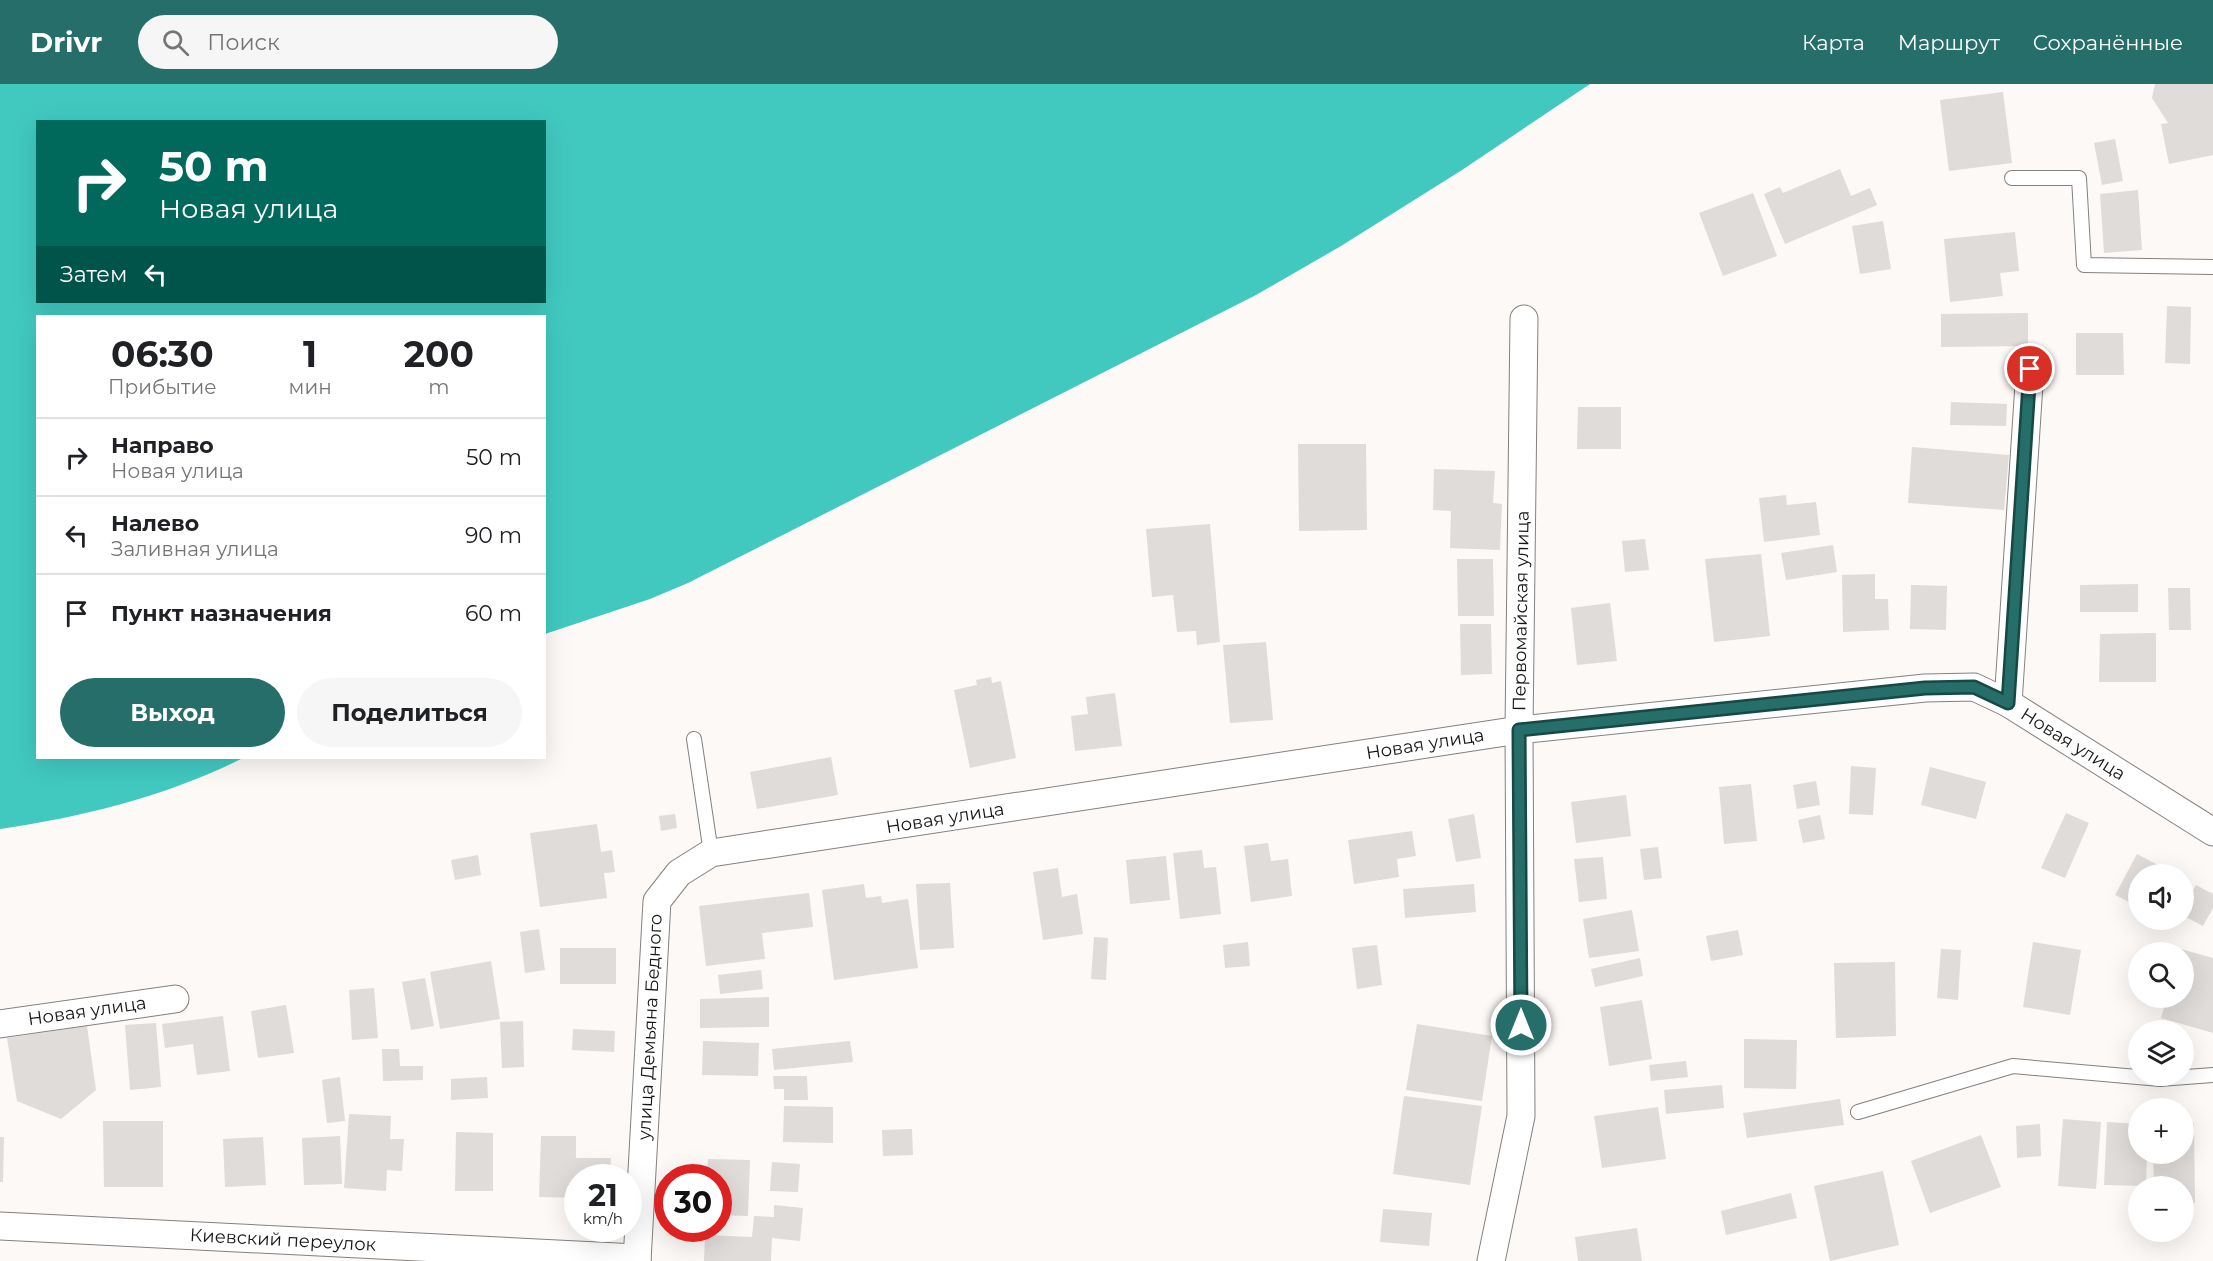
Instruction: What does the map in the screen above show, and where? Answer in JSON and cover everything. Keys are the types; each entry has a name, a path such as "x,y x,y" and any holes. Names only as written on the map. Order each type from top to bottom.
{"street":[{"name":"Первомайская улица","path":"1491,1261 1521,1116 1519,730 1524,319"},
{"path":"2008,703 2030,369"},
{"name":"Новая улица","path":"657,901 679,873 711,854 1519,730 1925,688 1974,687 2008,703 2213,832"},
{"name":"улица Демьяна Бедного","path":"637,1259 657,901"},
{"name":"Новая улица","path":"0,1024 175,999"},
{"name":"Киевский переулок","path":"0,1226 637,1259"}],"lane":[{"path":"2012,178 2079,178 2084,265 2213,267"},
{"path":"694,739 711,854"},
{"path":"1858,1112 2013,1066 2160,1079 2213,1075"}],"water":[{"path":"0,84 1590,84 1462,170 1341,246 1256,295 688,583 650,599 546,634 546,315 36,315 36,759 241,759 155,794 62,818 0,829"}],"building":[{"path":"2155,84 2213,84 2213,155 2169,164 2161,124 2168,123 2152,98"},
{"path":"2003,92 2012,163 1949,171 1940,100"},
{"path":"2115,139 2123,181 2102,185 2094,143"},
{"path":"1840,169 1851,196 1870,188 1877,205 1785,244 1764,194 1780,187 1783,193"},
{"path":"2138,190 2142,250 2104,253 2100,194"},
{"path":"1753,193 1777,256 1723,276 1699,213"},
{"path":"1883,221 1891,269 1860,274 1852,226"},
{"path":"2015,232 2019,271 2000,273 2003,296 1950,302 1944,239"},
{"path":"2167,306 2191,307 2190,364 2165,363"},
{"path":"2028,313 2028,346 1941,347 1941,314"},
{"path":"2076,333 2123,333 2124,375 2076,375"},
{"path":"1951,402 2007,404 2006,426 1950,425"},
{"path":"1578,407 1621,407 1621,449 1577,449"},
{"path":"1298,444 1366,444 1367,530 1299,531"},
{"path":"1912,447 2009,455 2004,510 1908,503"},
{"path":"1434,469 1495,471 1493,503 1502,504 1500,550 1450,548 1451,511 1433,510"},
{"path":"1786,495 1787,505 1816,502 1820,535 1764,542 1759,498"},
{"path":"1210,524 1220,642 1197,645 1196,631 1177,632 1173,595 1152,597 1146,529"},
{"path":"1645,539 1649,570 1625,572 1622,541"},
{"path":"1833,545 1837,572 1786,580 1781,553"},
{"path":"1761,554 1770,636 1714,642 1705,559"},
{"path":"1457,559 1493,559 1494,616 1458,616"},
{"path":"1875,574 1875,599 1888,599 1889,630 1843,632 1842,575"},
{"path":"2138,584 2138,612 2080,612 2080,585"},
{"path":"1911,585 1947,586 1946,630 1910,629"},
{"path":"2168,588 2190,588 2191,630 2169,630"},
{"path":"1610,603 1617,661 1577,665 1571,608"},
{"path":"1460,624 1491,624 1492,674 1461,675"},
{"path":"2156,633 2156,682 2099,682 2100,634"},
{"path":"1266,642 1273,720 1230,723 1223,645"},
{"path":"991,677 992,683 1001,681 1016,758 970,768 954,690 977,685 976,680"},
{"path":"1115,693 1122,746 1075,751 1071,716 1088,714 1086,697"},
{"path":"831,757 838,795 757,809 750,772"},
{"path":"1851,766 1876,768 1873,815 1849,814"},
{"path":"1930,767 1986,782 1976,819 1921,805"},
{"path":"1816,781 1820,805 1797,809 1793,785"},
{"path":"1751,784 1757,841 1724,844 1719,787"},
{"path":"1626,795 1631,836 1576,843 1571,802"},
{"path":"2066,813 2089,823 2065,878 2041,868"},
{"path":"675,814 677,828 661,831 659,816"},
{"path":"1474,814 1481,858 1456,862 1448,819"},
{"path":"1820,815 1825,839 1803,843 1798,820"},
{"path":"597,824 601,852 612,850 615,872 604,873 607,898 540,907 530,833"},
{"path":"1412,831 1416,856 1397,859 1399,877 1354,884 1348,840"},
{"path":"1268,843 1271,861 1288,859 1292,896 1251,902 1244,846"},
{"path":"1658,847 1662,878 1644,880 1640,849"},
{"path":"1202,850 1204,868 1216,867 1221,914 1180,919 1173,853"},
{"path":"2137,854 2156,864 2132,864"},
{"path":"478,855 481,875 455,880 451,860"},
{"path":"1166,856 1170,900 1130,904 1126,860"},
{"path":"1603,857 1607,899 1579,902 1574,859"},
{"path":"1058,868 1062,897 1077,894 1083,934 1043,940 1033,872"},
{"path":"2128,871 2128,902 2115,895"},
{"path":"950,883 954,948 920,950 916,884"},
{"path":"864,884 866,898 881,896 882,903 908,899 918,968 834,980 822,890"},
{"path":"1474,884 1476,912 1405,918 1403,889"},
{"path":"2196,885 2213,894 2213,908 2203,926 2194,921"},
{"path":"809,893 813,927 762,933 765,959 706,966 699,906"},
{"path":"1632,910 1639,951 1589,958 1583,919"},
{"path":"539,929 545,970 525,973 520,932"},
{"path":"1738,930 1743,955 1711,961 1706,936"},
{"path":"1094,937 1108,938 1106,980 1091,979"},
{"path":"1248,942 1250,966 1225,968 1223,945"},
{"path":"2033,942 2081,950 2070,1015 2023,1007"},
{"path":"1377,945 1382,985 1357,989 1352,948"},
{"path":"560,948 616,948 616,984 560,984"},
{"path":"1941,949 1961,950 1958,1000 1937,998"},
{"path":"2194,953 2213,958 2213,1033 2194,1028 2194,1020 2161,1018 2164,1008 2194,1008"},
{"path":"1640,958 1643,976 1595,987 1591,969"},
{"path":"491,961 500,1019 440,1029 430,972"},
{"path":"1895,962 1896,1036 1836,1038 1834,963"},
{"path":"761,970 763,989 720,994 718,975"},
{"path":"425,978 434,1026 411,1030 402,982"},
{"path":"374,988 378,1038 352,1040 349,990"},
{"path":"769,997 769,1027 700,1028 700,999"},
{"path":"1642,1000 1652,1059 1609,1066 1600,1007"},
{"path":"286,1005 294,1053 258,1058 251,1011"},
{"path":"223,1016 230,1071 197,1075 193,1044 165,1048 162,1024"},
{"path":"523,1021 524,1067 502,1068 500,1022"},
{"path":"156,1023 161,1087 130,1090 125,1025"},
{"path":"1417,1024 1492,1036 1482,1101 1406,1090"},
{"path":"87,1026 96,1090 61,1119 17,1101 7,1038"},
{"path":"573,1029 615,1031 614,1052 572,1050"},
{"path":"1744,1039 1797,1040 1796,1089 1744,1088"},
{"path":"703,1041 759,1043 758,1076 702,1075"},
{"path":"850,1041 853,1062 774,1070 772,1049"},
{"path":"382,1049 399,1049 400,1066 423,1066 423,1080 383,1081"},
{"path":"1686,1061 1688,1077 1651,1081 1649,1065"},
{"path":"773,1076 807,1076 808,1100 784,1100 784,1089 774,1089"},
{"path":"340,1077 345,1121 327,1123 322,1080"},
{"path":"487,1077 488,1098 451,1100 451,1079"},
{"path":"1722,1085 1724,1108 1666,1114 1664,1090"},
{"path":"1404,1096 1482,1106 1470,1185 1393,1174"},
{"path":"1840,1099 1844,1125 1747,1138 1743,1113"},
{"path":"784,1106 833,1107 833,1143 783,1142"},
{"path":"1658,1107 1666,1159 1602,1168 1594,1116"},
{"path":"349,1114 391,1116 390,1139 404,1139 402,1171 387,1170 386,1191 344,1188"},
{"path":"2063,1119 2101,1122 2096,1189 2058,1186"},
{"path":"103,1121 163,1121 163,1187 104,1187"},
{"path":"2107,1122 2128,1123 2128,1164 2147,1164 2146,1176 2128,1176 2128,1186 2104,1185"},
{"path":"2194,1123 2195,1203 2194,1176 2154,1176 2153,1164 2194,1164"},
{"path":"2040,1124 2041,1156 2017,1158 2016,1126"},
{"path":"912,1129 913,1155 883,1156 882,1130"},
{"path":"456,1132 493,1133 493,1191 455,1191"},
{"path":"1981,1135 2001,1187 1930,1213 1911,1161"},
{"path":"340,1136 342,1184 304,1185 302,1138"},
{"path":"541,1136 576,1136 576,1158 611,1158 611,1164 564,1164 564,1198 539,1197"},
{"path":"0,1137 4,1137 3,1182 0,1182"},
{"path":"263,1137 266,1185 225,1187 223,1139"},
{"path":"708,1159 750,1160 748,1216 732,1215 732,1164 708,1164"},
{"path":"772,1162 800,1164 798,1192 770,1191"},
{"path":"1883,1171 1899,1245 1830,1261 1814,1186"},
{"path":"1791,1193 1797,1218 1726,1235 1721,1211"},
{"path":"774,1205 803,1208 800,1241 772,1238 771,1261 704,1261 705,1242 732,1242 732,1236 752,1237 754,1216 774,1217"},
{"path":"1383,1209 1432,1213 1429,1246 1380,1242"},
{"path":"1637,1228 1642,1261 1578,1261 1575,1237"}],"route":[{"path":"1521,1025 1519,730 1925,688 1974,687 2008,703 2030,369"}]}
